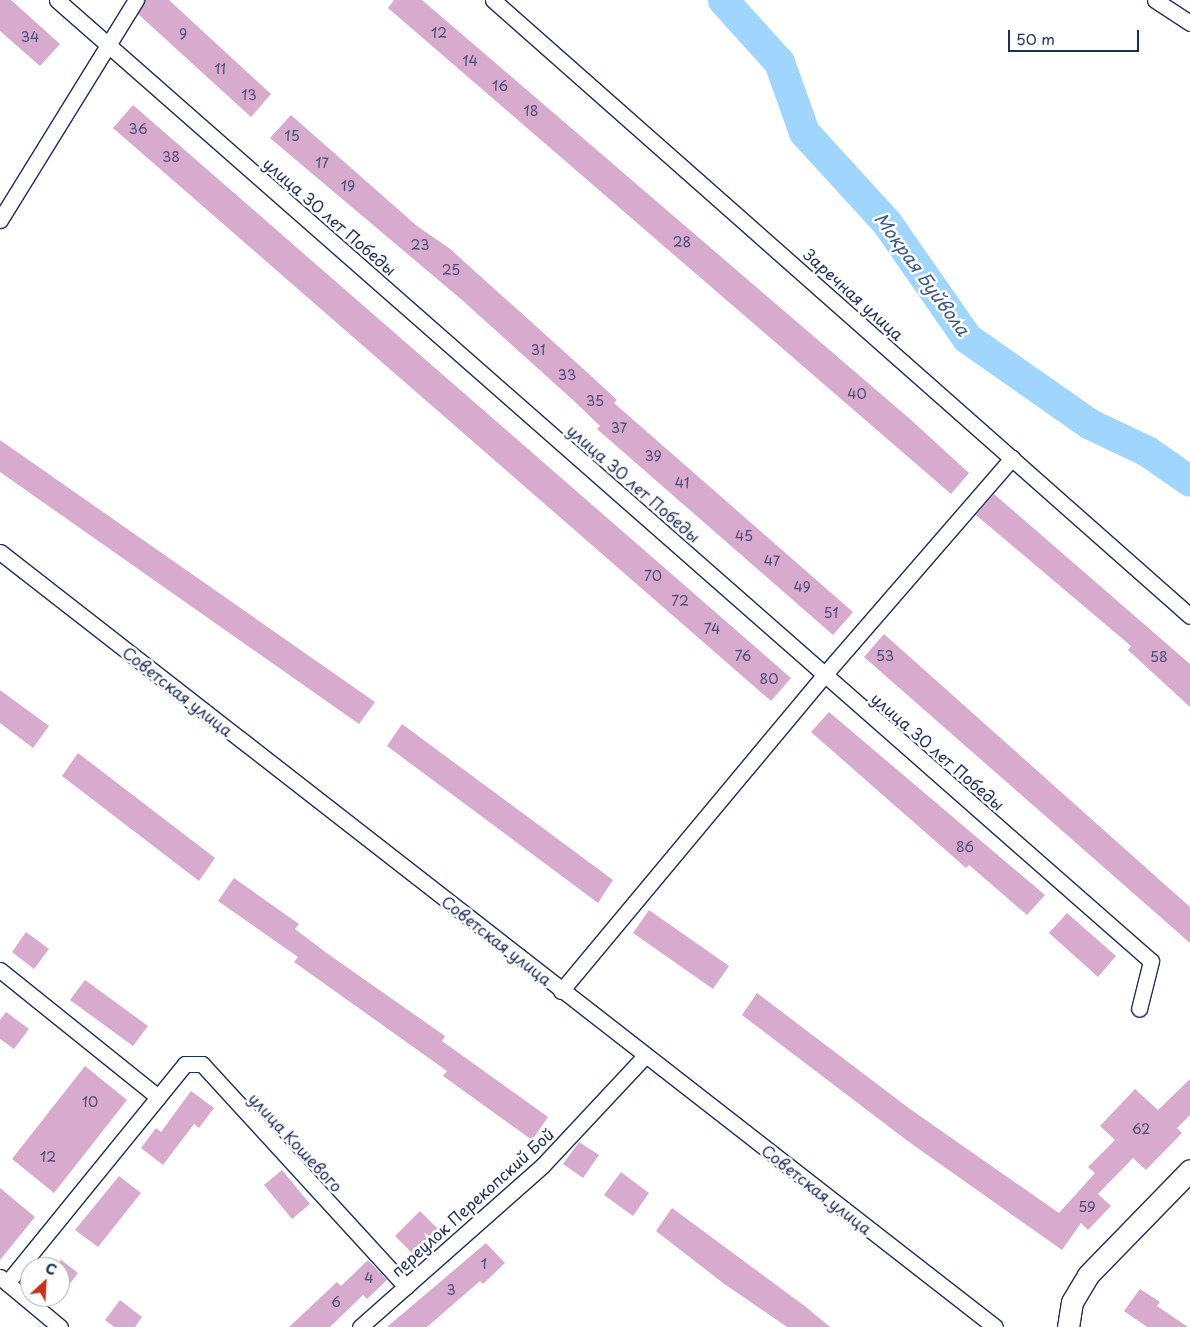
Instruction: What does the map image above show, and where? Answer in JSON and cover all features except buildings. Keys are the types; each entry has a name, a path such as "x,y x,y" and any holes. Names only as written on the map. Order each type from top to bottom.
{"main road":[{"path":"1067,1327 1072,1302 1088,1275 1190,1170"}],"street":[{"name":"улица 30 лет Победы","path":"57,0 1150,961 1140,1009"},
{"path":"0,220 106,43 136,0"},
{"name":"Заречная улица","path":"493,0 1190,616"},
{"path":"1155,0 1190,23"},
{"path":"561,990 824,674 1012,458"},
{"name":"Советская улица","path":"0,552 995,1327"},
{"path":"0,970 158,1097"},
{"name":"переулок Перекопский Бой","path":"360,1327 543,1165 645,1056"},
{"name":"улица Кошевого","path":"60,1327 4,1280 185,1064 202,1064 406,1287"}],"waterway":[{"name":"Мокрая Буйвола","path":"723,0 779,62 804,132 887,223 967,338 1090,424 1147,451 1190,481"}]}
